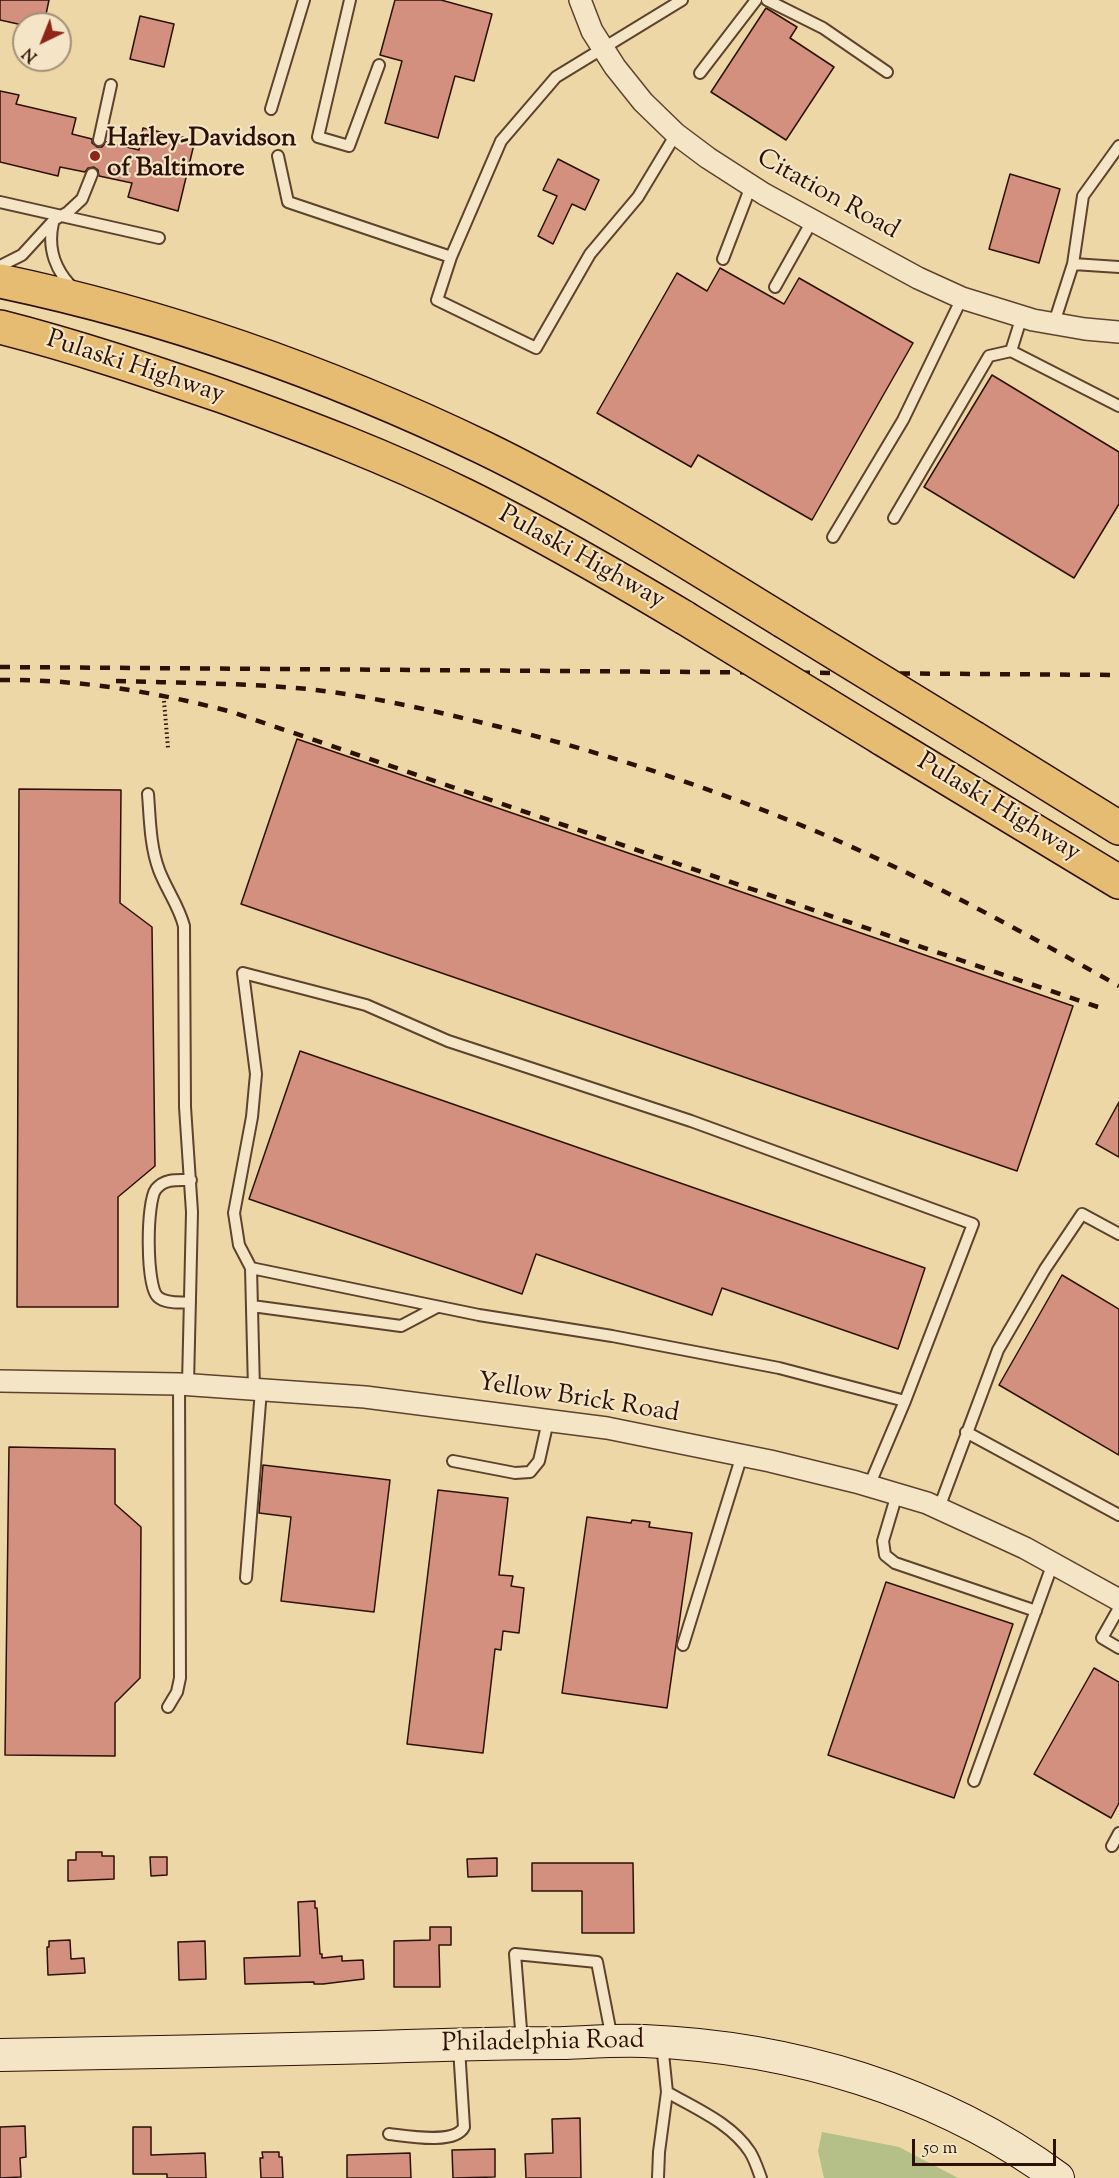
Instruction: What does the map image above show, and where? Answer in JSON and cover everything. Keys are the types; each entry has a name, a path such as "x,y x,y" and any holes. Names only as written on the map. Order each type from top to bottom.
{"highway":[{"name":"Pulaski Highway","path":"8,278 215,338 392,406 486,449 574,496 783,621 1119,828"},
{"path":"5,329 8,278"},
{"name":"Pulaski Highway","path":"5,329 176,380 285,419 371,453 464,495 532,530 685,618 1119,882"}],"main road":[{"name":"Philadelphia Road","path":"0,2055 613,2042 662,2043 753,2052 814,2065 890,2089 957,2116 1003,2142 1058,2178"}],"street":[{"name":"Citation Road","path":"580,0 592,31 615,67 643,102 676,134 751,186 918,278 962,298 1054,324 1119,332"},
{"name":"Yellow Brick Road","path":"0,1381 184,1384 365,1397 607,1428 742,1455 869,1486 939,1508 1025,1548 1119,1600"}],"lane":[{"path":"271,109 304,0"},
{"path":"350,0 318,136 349,146 379,64"},
{"path":"676,134 638,197 590,254 536,348 437,300 451,257 501,141 556,77 682,0"},
{"path":"700,73 756,0"},
{"path":"767,0 823,27 887,72"},
{"path":"99,140 111,85"},
{"path":"1054,324 1073,264 1083,196 1119,146"},
{"path":"278,156 288,202 451,257"},
{"path":"8,278 22,255 56,218 68,212 82,199 92,174"},
{"path":"723,259 751,186"},
{"path":"0,202 56,218 159,238"},
{"path":"56,218 50,246 56,265 71,285 90,302"},
{"path":"775,287 812,221"},
{"path":"1073,264 1119,267"},
{"path":"833,537 903,420 962,298"},
{"path":"1011,351 1022,316"},
{"path":"894,518 989,356 1011,351 1119,406"},
{"path":"148,794 152,843 158,867 181,914 184,926 185,1107 191,1180 190,1303 184,1384 180,1678 177,1692 168,1707"},
{"path":"246,1578 257,1389 251,1268 239,1245 234,1213 252,1117 256,1074 243,973 366,1005 447,1041 691,1121 973,1224 905,1401 869,1486"},
{"path":"190,1303 166,1301 157,1297 153,1288 149,1213 155,1190 166,1181 191,1180"},
{"path":"939,1508 998,1350 1046,1269 1083,1214 1119,1234"},
{"path":"251,1268 437,1307 612,1336 779,1368 905,1401"},
{"path":"252,1306 401,1326 437,1307"},
{"path":"453,1461 515,1473 530,1472 539,1461 548,1420"},
{"path":"966,1432 1119,1515"},
{"path":"683,1645 742,1455"},
{"path":"897,1494 883,1541 885,1555 895,1563 1036,1611"},
{"path":"974,1781 1053,1563"},
{"path":"1119,1608 1102,1638 1119,1648"},
{"path":"1112,1846 1119,1833"},
{"path":"522,2043 515,1954 597,1962 613,2042"},
{"path":"658,2178 667,2092 662,2043"},
{"path":"389,2134 426,2138 454,2136 461,2133 464,2127 459,2044"},
{"path":"667,2092 724,2125 739,2137 752,2154 761,2178"}],"path":[{"path":"164,701 168,748"}],"green space":[{"path":"822,2132 899,2147 958,2178 824,2178 818,2151"}],"building":[{"path":"0,0 49,0 46,12 12,12 12,23 0,20"},
{"path":"395,0 441,0 492,14 474,81 455,76 438,138 385,123 402,61 380,55"},
{"path":"766,8 797,27 790,38 834,67 786,140 711,92"},
{"path":"140,16 174,24 164,67 130,59"},
{"name":"Harley-Davidson of Baltimore","path":"0,91 19,95 16,104 76,118 72,134 92,139 92,143 97,147 102,147 106,142 139,150 143,128 195,140 178,211 128,197 132,183 99,176 98,170 94,167 88,168 85,172 60,167 58,176 0,162"},
{"path":"558,159 599,180 585,210 572,204 553,244 538,236 557,196 543,190"},
{"path":"1010,174 1060,189 1039,263 989,249"},
{"path":"720,268 784,304 799,278 913,343 812,520 698,455 691,467 597,413 677,273 707,291"},
{"path":"992,375 1119,452 1119,504 1074,578 924,487"},
{"path":"297,739 1073,1006 1017,1171 241,904"},
{"path":"19,789 121,790 120,903 152,927 155,1166 118,1197 118,1307 17,1307"},
{"path":"300,1051 925,1268 898,1349 722,1288 712,1315 536,1254 522,1294 249,1199"},
{"path":"1119,1102 1119,1157 1096,1144"},
{"path":"1062,1275 1119,1309 1119,1455 999,1385"},
{"path":"9,1447 115,1449 115,1504 141,1527 140,1678 115,1703 115,1756 5,1755"},
{"path":"263,1465 390,1480 374,1612 281,1601 291,1517 259,1513"},
{"path":"438,1490 508,1498 499,1575 513,1576 511,1586 524,1588 519,1633 503,1631 501,1650 495,1649 483,1753 407,1744"},
{"path":"587,1517 631,1523 632,1520 650,1522 649,1527 692,1533 667,1708 562,1693"},
{"path":"886,1582 1013,1624 954,1798 828,1755"},
{"path":"1094,1668 1119,1682 1119,1803 1111,1818 1034,1774"},
{"path":"76,1852 102,1852 102,1856 114,1856 114,1879 68,1881 68,1860 76,1860"},
{"path":"150,1857 167,1857 167,1875 151,1876"},
{"path":"497,1858 497,1876 468,1877 467,1859"},
{"path":"532,1863 633,1863 634,1933 582,1933 582,1891 532,1891"},
{"path":"315,1901 322,1958 342,1956 342,1961 363,1960 364,1979 323,1984 314,1984 314,1982 245,1984 244,1958 300,1956 298,1902"},
{"path":"430,1927 451,1927 451,1945 439,1945 440,1987 394,1987 394,1941 430,1940"},
{"path":"70,1940 71,1959 84,1958 85,1973 48,1975 47,1947 49,1947 49,1941"},
{"path":"205,1941 206,1979 179,1980 178,1942"},
{"path":"580,2118 581,2178 526,2178 525,2154 553,2153 552,2119"},
{"path":"25,2126 26,2157 20,2158 21,2177 0,2178 0,2127"},
{"path":"133,2127 151,2127 151,2155 205,2153 206,2178 167,2178 167,2174 133,2174"},
{"path":"495,2149 495,2177 453,2178 452,2150"},
{"path":"262,2152 279,2152 279,2157 282,2157 283,2178 261,2178"},
{"path":"410,2153 411,2178 347,2178 347,2155"}],"railway":[{"path":"0,667 1119,675"},
{"path":"0,680 88,684 175,698 232,712 1098,1007"},
{"path":"116,681 308,689 355,696 496,726 619,760 741,802 858,850 971,905 1119,986"}],"place":[{"name":"Harley-Davidson of Baltimore","path":"95,156"}]}
